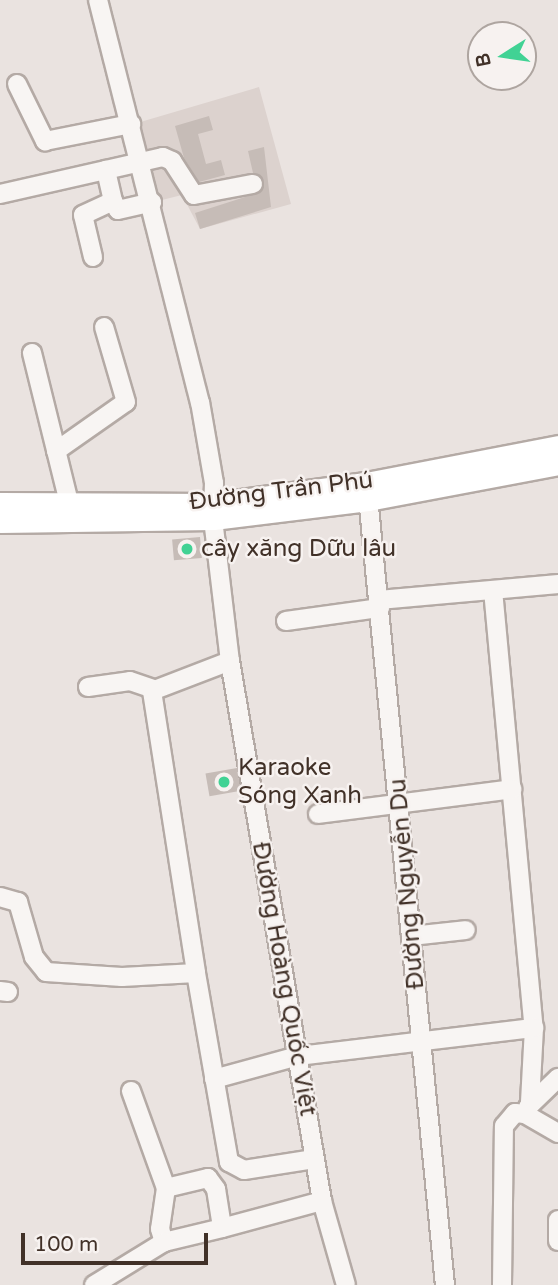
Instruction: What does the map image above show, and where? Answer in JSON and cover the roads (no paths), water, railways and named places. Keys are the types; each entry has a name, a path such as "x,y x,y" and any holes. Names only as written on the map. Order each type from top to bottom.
{"main road":[{"name":"Đường Trần Phú","path":"367,491 558,446"},
{"name":"Đường Trần Phú","path":"0,522 212,512 558,464"},
{"name":"Đường Trần Phú","path":"0,503 69,503 212,512"}],"street":[{"name":"Đường Hoàng Quốc Việt","path":"98,0 152,202 212,461 212,512 230,661 314,1159 322,1201 346,1285"},
{"path":"16,84 45,141 131,124"},
{"path":"0,194 170,158 200,197 253,184"},
{"path":"106,170 116,210 152,202"},
{"path":"93,257 83,215 113,201"},
{"path":"56,451 126,402 104,327"},
{"path":"32,353 69,503"},
{"name":"Đường Nguyễn Du","path":"367,491 444,1285"},
{"path":"286,621 380,604 558,584"},
{"path":"493,590 534,1028 527,1108"},
{"path":"88,687 126,681 153,689 230,661"},
{"path":"153,689 227,1158 236,1169 314,1159"},
{"path":"318,814 512,789"},
{"path":"0,897 18,902 34,957 46,972 122,977 196,973"},
{"path":"411,936 466,930"},
{"path":"214,1079 298,1056 534,1028"},
{"path":"502,1285 503,1126 515,1113 527,1108 558,1078"},
{"path":"131,1091 166,1188 160,1229 164,1242"},
{"path":"527,1108 558,1133"},
{"path":"166,1188 208,1178 216,1189 222,1228"},
{"path":"94,1285 164,1242 322,1201"},
{"path":"558,1220 558,1241"}],"place":[{"name":"cây xăng Dữu lâu","path":"187,549"},
{"name":"Karaoke Sóng Xanh","path":"224,782"}]}
